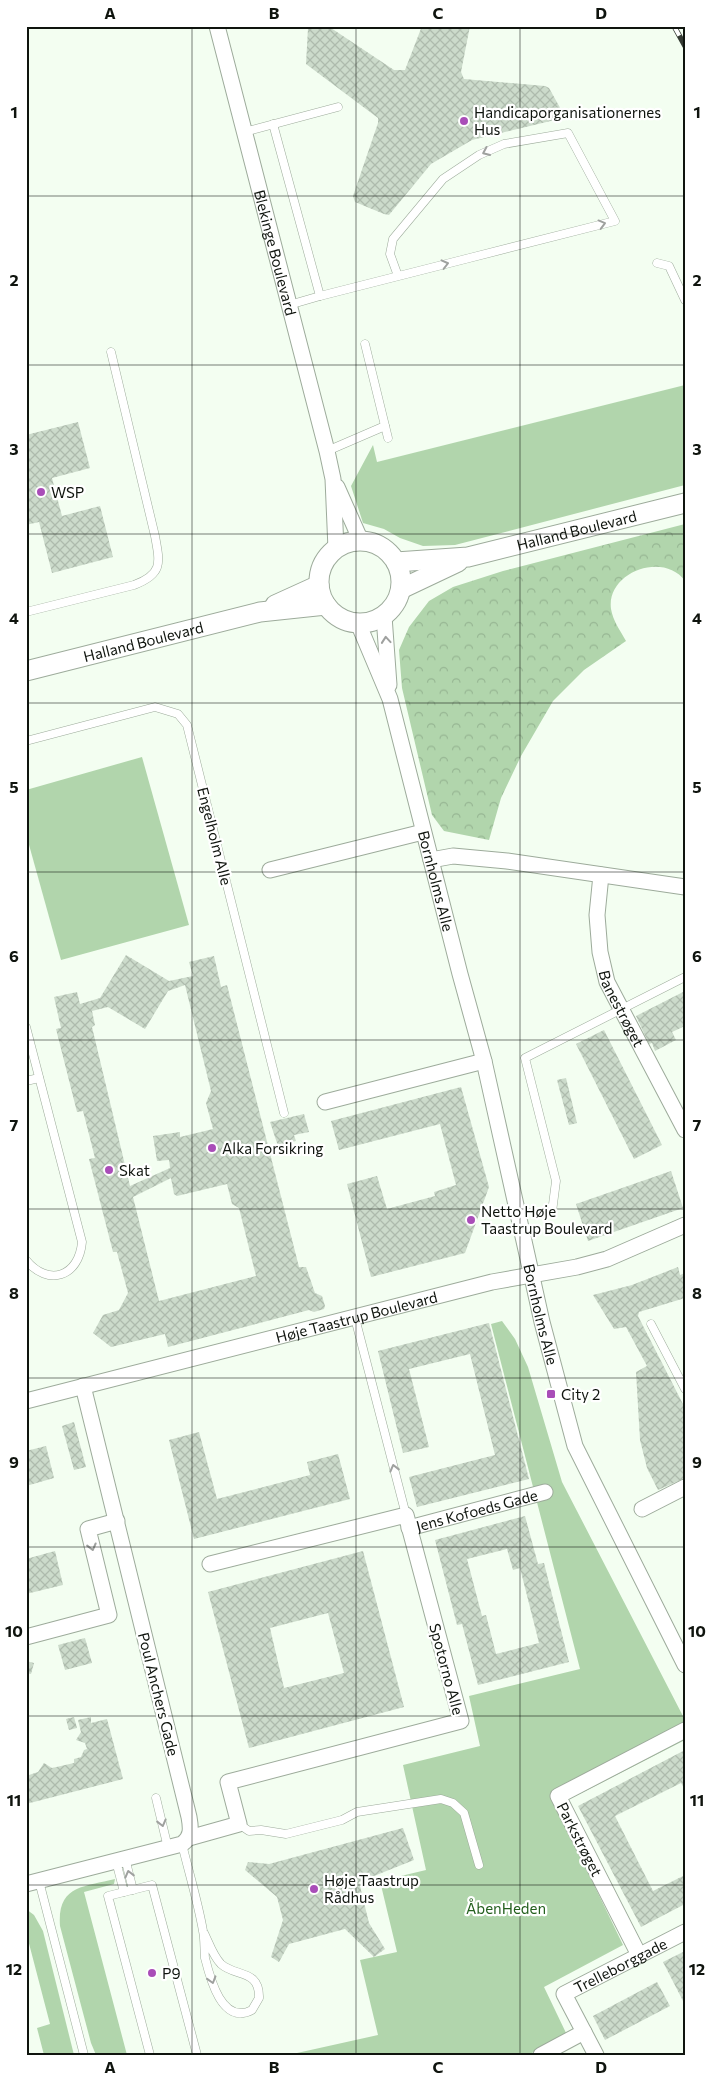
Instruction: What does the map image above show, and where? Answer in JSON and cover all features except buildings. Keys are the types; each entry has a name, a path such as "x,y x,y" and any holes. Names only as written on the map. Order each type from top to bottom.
{"street":[{"name":"Blekinge Boulevard","path":"217,26 334,479 361,541"},
{"name":"Blekinge Boulevard","path":"334,479 336,549"},
{"name":"Halland Boulevard","path":"396,562 468,557 685,503"},
{"path":"361,541 383,548 396,562 401,578 401,590 397,601 384,616 370,622 358,623 336,616 322,598 319,585 320,571 327,558 336,549 348,543 361,541"},
{"name":"Halland Boulevard","path":"401,590 468,557"},
{"name":"Halland Boulevard","path":"260,612 319,585"},
{"name":"Halland Boulevard","path":"26,671 260,612 326,605"},
{"name":"Bornholms Alle","path":"384,616 390,699"},
{"name":"Bornholms Alle","path":"358,623 390,699 484,1061 546,1339 576,1446 685,1665"},
{"path":"270,870 424,832"},
{"path":"431,860 453,856 507,860 685,887"},
{"name":"Banestrøget","path":"601,875 597,915 600,952 607,982 685,1130"},
{"path":"325,1102 484,1061"},
{"name":"Høje Taastrup Boulevard","path":"26,1401 492,1282 577,1267 607,1259 685,1225"},
{"name":"Poul Anchers Gade","path":"83,1386 189,1818 191,1828 180,1843"},
{"path":"642,1508 685,1487"},
{"name":"Jens Kofoeds Gade","path":"408,1522 545,1492"},
{"path":"26,1637 109,1615 88,1529 117,1521"},
{"path":"210,1564 408,1522"},
{"name":"Spotorno Alle","path":"239,1824 228,1782 461,1721 408,1522"},
{"name":"Parkstrøget","path":"639,1955 558,1796 685,1730"},
{"path":"33,1882 121,1860 239,1824"},
{"name":"Trelleborggade","path":"596,2055 564,1994 685,1932"},
{"path":"541,2055 584,2032"}],"lane":[{"path":"244,132 338,107"},
{"path":"273,124 320,296"},
{"path":"289,305 615,220 568,133 504,144 479,154 443,179 399,232 390,247 390,254 398,276"},
{"path":"657,263 669,266 685,300"},
{"path":"365,344 388,438"},
{"path":"26,612 134,585 149,579 158,566 159,556 155,536 111,352"},
{"path":"327,451 385,426"},
{"name":"Engelholm Alle","path":"26,741 155,707 178,714 187,725 284,1113"},
{"path":"552,1212 556,1181 525,1058 685,977"},
{"path":"26,1027 82,1242 81,1254 77,1263 70,1270 62,1274 44,1274 34,1270 26,1260"},
{"path":"26,1081 39,1078"},
{"path":"355,1318 408,1522"},
{"path":"651,1324 684,1386"},
{"path":"156,1798 180,1843 204,1932 220,1963 225,1967 249,1976 256,1985 259,1998 252,2010 244,2013 235,2012 222,2003 212,1986 205,1956 204,1932"},
{"path":"239,1824 250,1831 261,1830 286,1834 342,1820 358,1812 441,1799 453,1803 464,1813 479,1865"},
{"path":"121,1860 133,1890"},
{"path":"121,1860 124,1892"},
{"path":"33,1882 84,2055"},
{"path":"150,2055 108,1896 152,1885 197,2055"}],"green space":[{"path":"685,385 685,485 455,545 423,546 400,538 384,529 363,523 351,486 373,445 377,462"},
{"path":"685,524 685,581 676,572 664,568 651,567 638,570 627,576 618,585 612,596 611,609 626,641 584,670 553,701 521,756 501,798 489,840 444,831 432,815 402,688 399,650 409,627 429,601 453,587 503,571"},
{"path":"142,757 189,925 61,960 26,834 26,790"},
{"name":"ÅbenHeden","path":"502,1321 515,1339 528,1367 562,1482 685,1720 685,1740 556,1806 623,1945 544,1987 567,2035 528,2055 288,2055 378,2035 360,1960 397,1952 380,1881 426,1870 403,1765 480,1746 469,1696 580,1669 491,1324"},
{"path":"115,1879 114,1884 84,1892 127,2055 96,2055 91,2043 60,1926 60,1913 63,1902 75,1890"},
{"path":"26,1909 34,1915 43,1931 74,2055 44,2055 37,2028 50,2024 26,1932"}],"railway":[{"path":"674,26 685,46"}],"place":[{"name":"Handicaporganisationernes Hus","path":"464,121"},
{"name":"WSP","path":"41,492"},
{"name":"Alka Forsikring","path":"212,1148"},
{"name":"Skat","path":"109,1170"},
{"name":"Netto Høje Taastrup Boulevard","path":"471,1220"},
{"name":"City 2","path":"551,1394"},
{"name":"Høje Taastrup Rådhus","path":"314,1889"},
{"name":"P9","path":"152,1973"}]}
